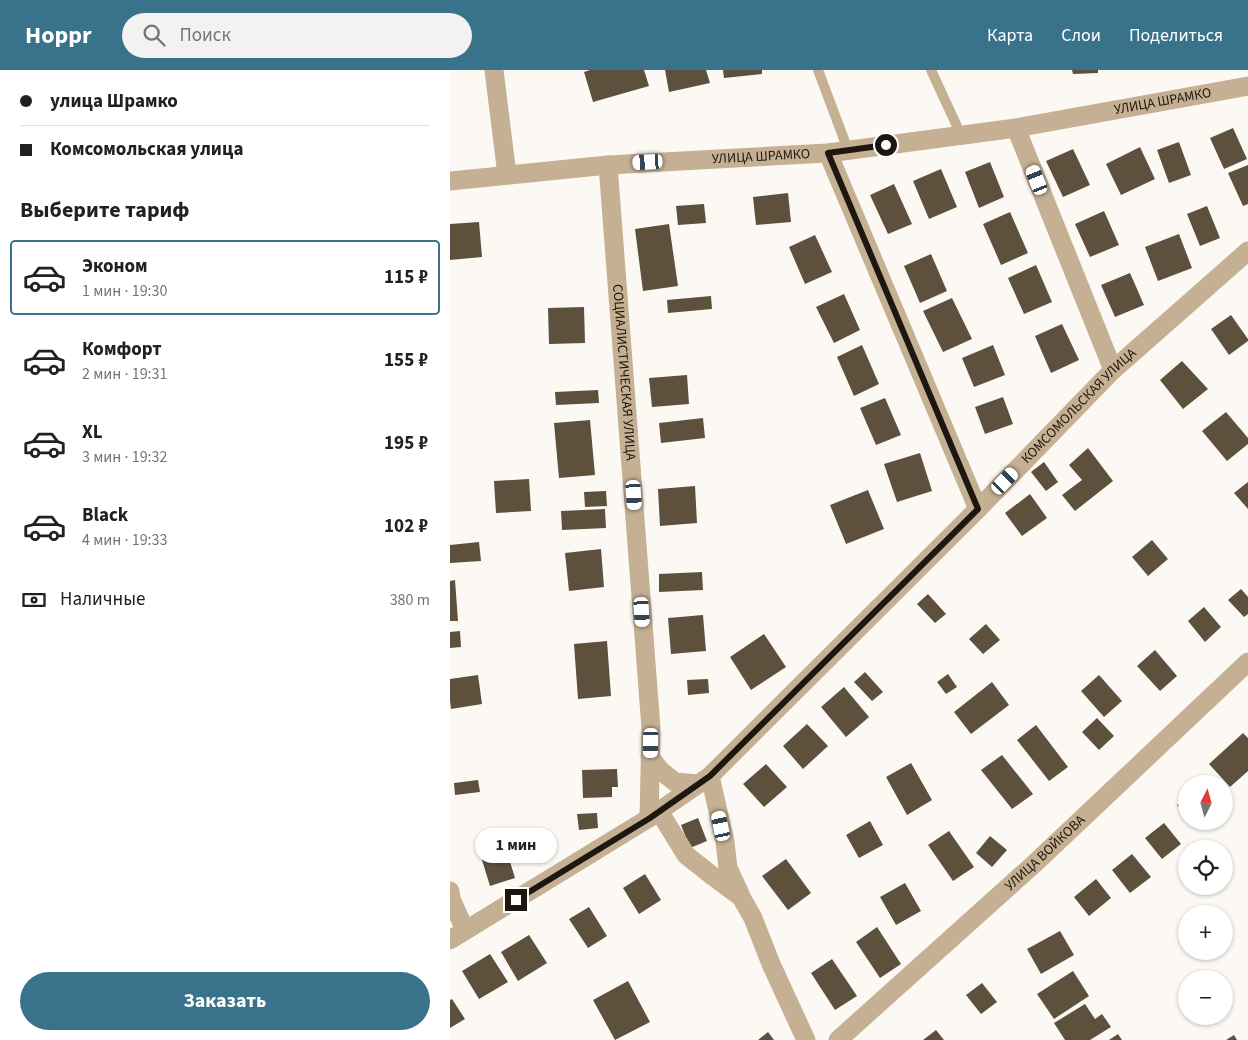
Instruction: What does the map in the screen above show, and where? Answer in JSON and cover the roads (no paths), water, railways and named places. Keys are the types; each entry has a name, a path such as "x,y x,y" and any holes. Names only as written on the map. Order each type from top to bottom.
{"street":[{"path":"494,70 507,175"},
{"name":"УЛИЦА ШРАМКО","path":"450,182 608,165 828,153 1016,128 1248,86"},
{"path":"1016,128 1112,370"},
{"path":"828,153 978,509"},
{"name":"СОЦИАЛИСТИЧЕСКАЯ УЛИЦА","path":"608,165 651,728 650,758 654,814"},
{"name":"КОМСОМОЛЬСКАЯ УЛИЦА","path":"458,935 654,814 705,780 978,509 1112,370 1248,251"},
{"name":"УЛИЦА ВОЙКОВА","path":"838,1040 1034,864 1248,662"},
{"path":"650,758 661,771 676,782 705,780 725,842 728,868 753,918 760,938 806,1040"},
{"path":"654,814 686,855 741,897"},
{"path":"450,891 458,935"}],"lane":[{"path":"818,70 848,150"},
{"path":"931,70 961,135"}]}
